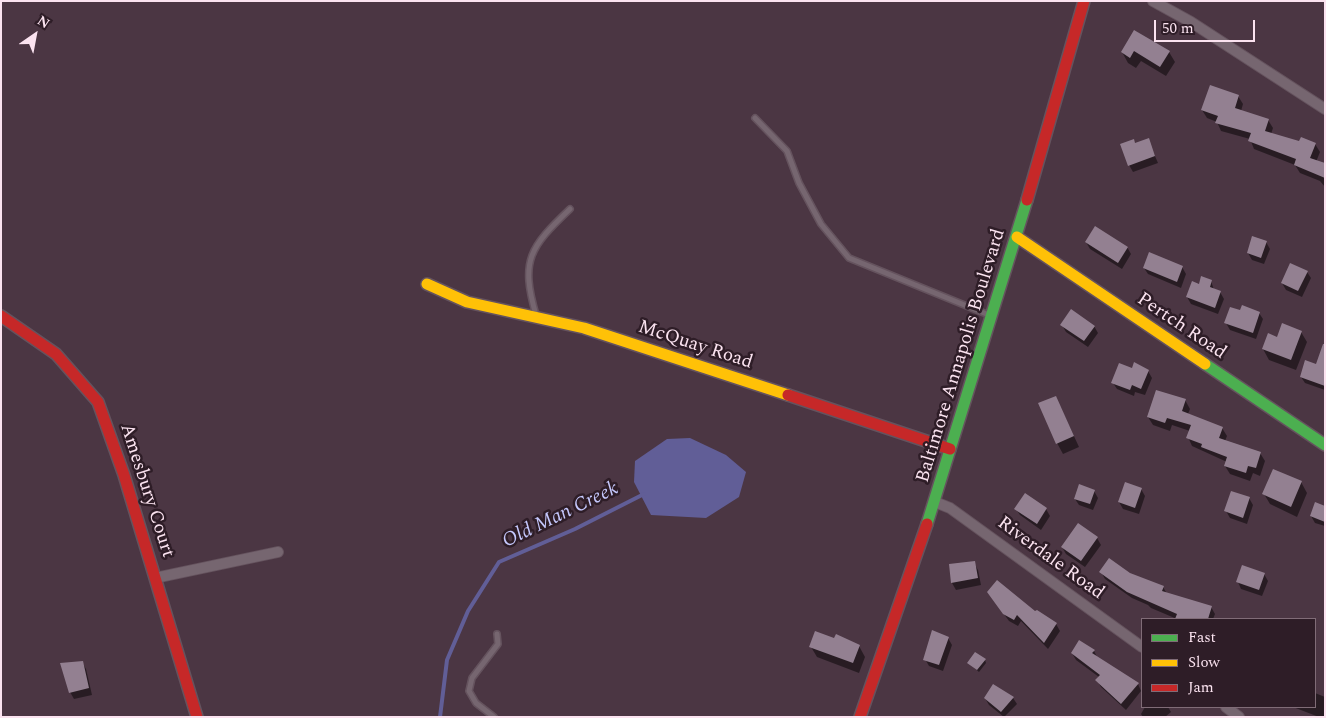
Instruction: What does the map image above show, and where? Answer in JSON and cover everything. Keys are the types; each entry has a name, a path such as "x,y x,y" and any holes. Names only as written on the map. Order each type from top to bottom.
{"street":[{"name":"Baltimore Annapolis Boulevard","path":"860,717 935,502 1017,237 1084,1"},
{"path":"1153,1 1191,22 1325,109"},
{"name":"Pertch Road","path":"1017,237 1325,445"},
{"name":"McQuay Road","path":"428,284 466,302 584,328 950,449"},
{"name":"Amesbury Court","path":"1,316 56,354 98,402 124,475 197,717"},
{"name":"Riverdale Road","path":"935,502 950,508 1141,646"},
{"path":"155,578 278,552"},
{"path":"1227,708 1239,717"}],"lane":[{"path":"755,118 787,151 799,183 821,224 849,258 992,316"},
{"path":"537,318 530,294 528,272 532,250 570,209"},
{"path":"494,717 476,703 469,691 472,678 498,644 497,634"}],"shaded area":[{"path":"690,438 726,455 746,472 739,497 706,518 651,515 634,482 635,461 667,439"}],"building":[{"path":"1134,30 1170,51 1160,67 1134,51 1130,58 1121,52"},
{"path":"1210,85 1239,95 1235,108 1269,119 1265,131 1299,141 1301,137 1316,143 1310,158 1325,163 1325,178 1294,165 1296,159 1248,141 1251,133 1215,123 1218,116 1201,110"},
{"path":"1149,138 1155,156 1128,166 1120,144 1134,139 1135,143"},
{"path":"1095,226 1128,247 1118,263 1085,242"},
{"path":"1252,236 1267,241 1261,258 1247,253"},
{"path":"1149,252 1183,266 1177,282 1143,268"},
{"path":"1290,263 1308,271 1298,291 1281,283"},
{"path":"1201,276 1212,280 1210,287 1221,291 1215,308 1186,297 1192,281 1199,284"},
{"path":"1242,305 1260,312 1253,333 1224,323 1230,307 1240,310"},
{"path":"1071,309 1095,326 1084,341 1060,325"},
{"path":"1282,323 1302,331 1291,360 1262,349 1268,333 1277,337"},
{"path":"1323,344 1325,344 1325,386 1300,377 1305,360 1316,364"},
{"path":"1134,362 1149,370 1141,389 1132,385 1130,390 1111,383 1119,363 1132,368"},
{"path":"1156,390 1186,399 1182,411 1223,427 1219,438 1261,452 1256,468 1248,466 1246,473 1224,466 1227,457 1201,447 1202,444 1186,438 1191,425 1167,418 1165,423 1147,417"},
{"path":"1056,396 1074,436 1056,444 1038,403"},
{"path":"1273,469 1302,481 1291,507 1262,494"},
{"path":"1125,482 1142,488 1135,508 1118,502"},
{"path":"1079,484 1095,490 1090,504 1074,499"},
{"path":"1231,491 1250,497 1243,518 1224,511"},
{"path":"1025,493 1047,508 1037,524 1014,509"},
{"path":"1315,502 1325,506 1325,522 1310,516"},
{"path":"1078,523 1098,537 1081,561 1061,547"},
{"path":"1109,558 1130,573 1164,586 1162,591 1212,606 1208,618 1175,618 1177,614 1127,592 1099,572"},
{"path":"975,561 978,578 951,583 949,564"},
{"path":"1242,565 1265,573 1259,590 1236,582"},
{"path":"997,580 1035,611 1037,610 1057,623 1044,643 1017,615 1014,620 1003,614 987,592"},
{"path":"932,630 949,637 939,665 923,660"},
{"path":"815,631 834,638 836,634 860,645 853,663 809,647"},
{"path":"1079,640 1095,650 1092,653 1139,683 1121,704 1095,680 1100,675 1071,653"},
{"path":"975,652 986,659 977,670 967,663"},
{"path":"83,661 89,688 69,693 60,663"},
{"path":"993,684 1014,697 1001,712 984,698"}],"waterway":[{"name":"Old Man Creek","path":"440,717 447,660 468,611 499,562 575,529 644,494"}],"traffic: fast":[{"path":"927,524 1027,200"},
{"path":"1205,364 1325,445"}],"traffic: slow":[{"path":"1017,237 1205,364"},
{"path":"427,284 467,302 584,328 788,395"}],"traffic: jam":[{"path":"1027,200 1084,1"},
{"path":"1,316 56,354 98,402 124,475 197,717"},
{"path":"788,395 950,449"},
{"path":"860,717 927,524"}]}
